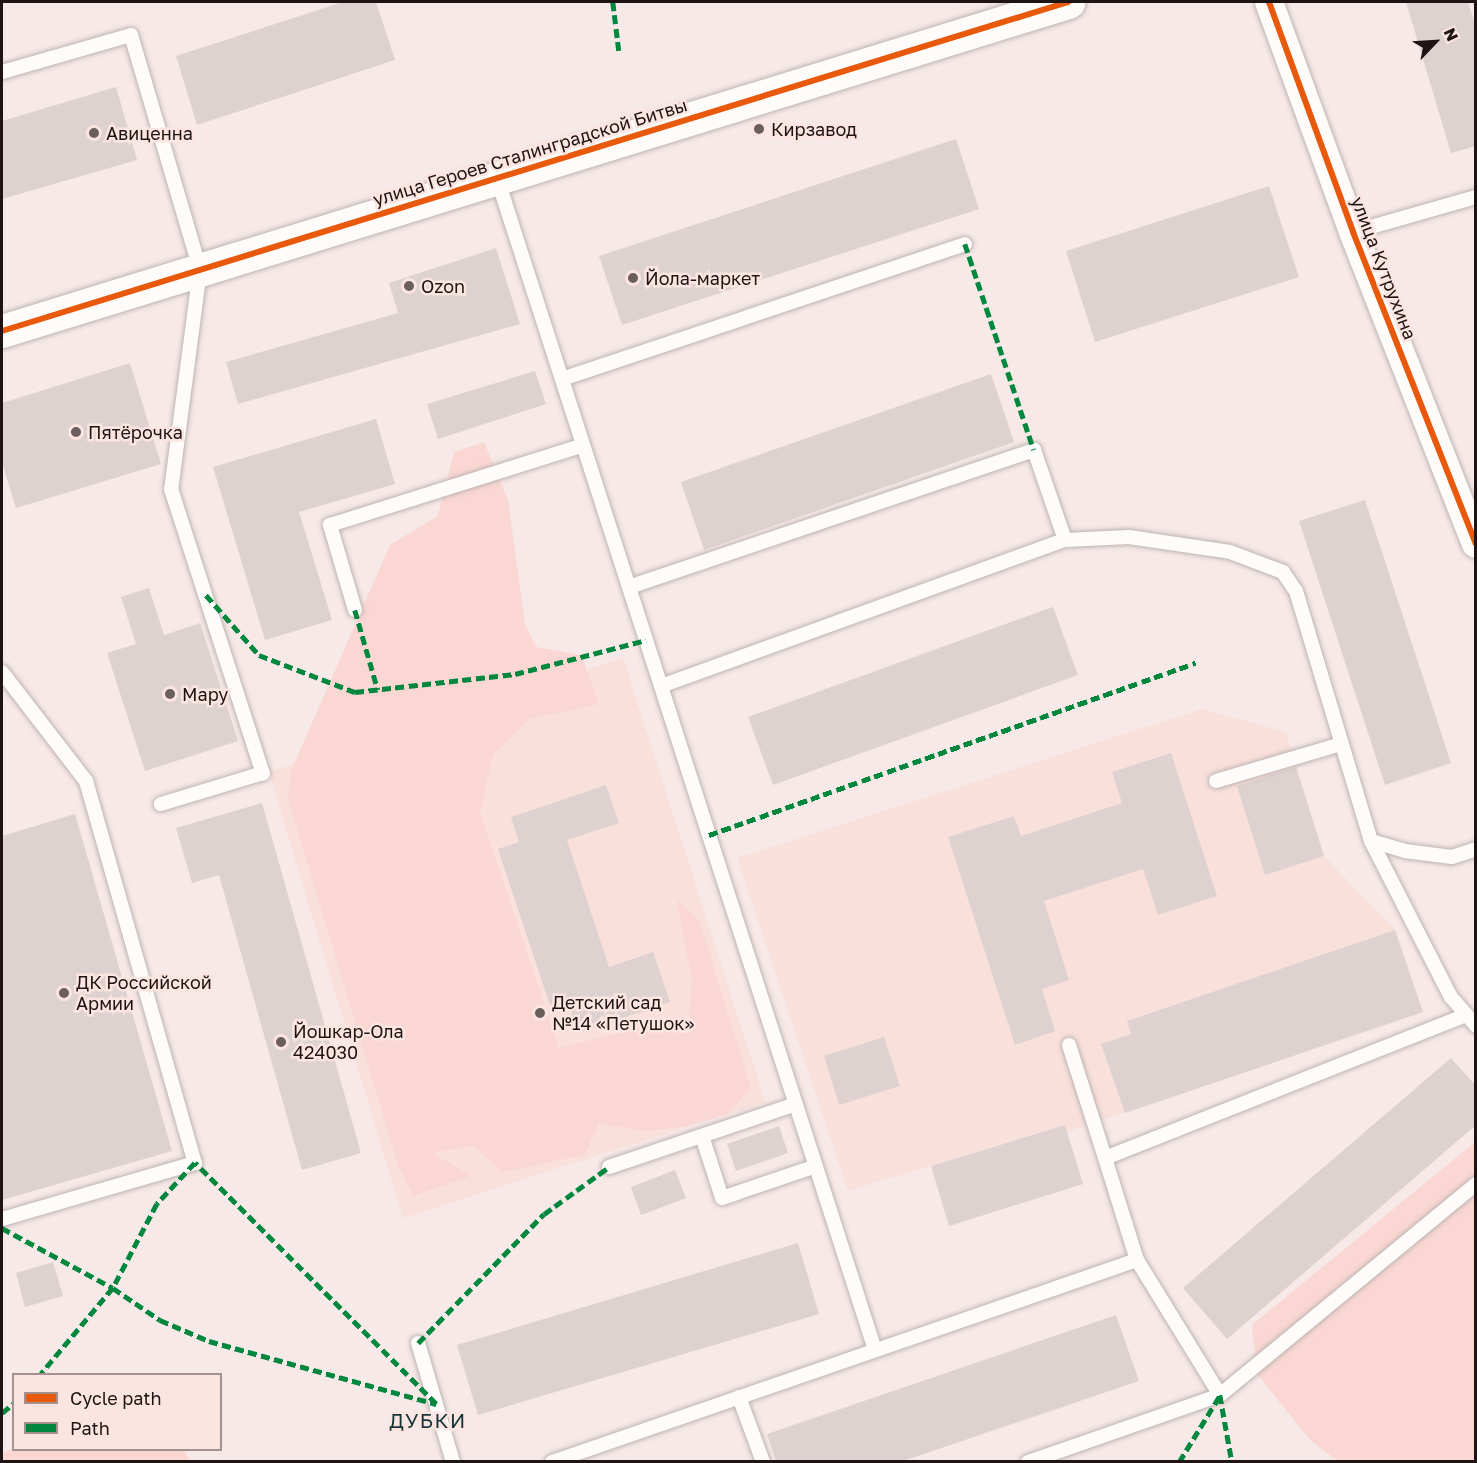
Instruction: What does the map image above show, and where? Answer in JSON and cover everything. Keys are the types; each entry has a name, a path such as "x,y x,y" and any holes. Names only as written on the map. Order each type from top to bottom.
{"street":[{"name":"улица Героев Сталинградской Битвы","path":"2,331 1068,2"},
{"name":"улица Кутрухина","path":"1269,2 1353,232 1476,544"}],"lane":[{"path":"2,72 131,35 200,270 171,489 263,773 161,804"},
{"path":"497,178 875,1350"},
{"path":"1353,232 1476,197"},
{"path":"562,379 965,244"},
{"path":"354,610 330,525 583,445"},
{"path":"629,588 1034,450 1065,540"},
{"path":"662,686 1065,540 1140,539 1230,552 1283,572 1296,591 1371,841 1451,998 1471,1020 1106,1158"},
{"path":"2,672 86,781 195,1163 2,1219"},
{"path":"1216,781 1341,744"},
{"path":"1371,841 1405,851 1452,857 1476,849"},
{"path":"1070,1045 1137,1260 1220,1395"},
{"path":"609,1167 796,1104"},
{"path":"702,1136 722,1198 816,1166"},
{"path":"1028,1461 1220,1395 1476,1184"},
{"path":"552,1461 1137,1260"},
{"path":"418,1343 453,1461"},
{"path":"739,1397 763,1461"}],"shaded area":[{"name":"Детский сад №14 «Петушок»","path":"484,442 508,500 525,624 536,647 581,655 599,704 529,719 493,755 480,813 559,1048 689,1016 692,981 677,900 699,920 751,1088 727,1114 686,1126 648,1131 599,1124 584,1155 502,1172 474,1146 432,1153 471,1176 413,1196 398,1165 288,799 291,771 390,545 438,516 454,452"},
{"name":"Детский сад №14 «Петушок»","path":"623,658 765,1102 403,1218 269,772"},
{"path":"1202,709 1286,732 1324,856 1395,930 1423,1012 1067,1132 1064,1125 848,1191 737,858"},
{"path":"1475,1142 1475,1461 1338,1461 1311,1441 1257,1374 1252,1325"},
{"path":"12,1449 185,1451 189,1461 2,1461 2,1453"}],"building":[{"path":"343,2 376,2 395,60 197,125 176,56"},
{"path":"1406,2 1468,2 1476,27 1476,146 1451,153"},
{"path":"116,87 137,160 2,199 2,121"},
{"path":"956,139 979,209 622,325 599,256"},
{"path":"1269,186 1299,277 1095,342 1066,251"},
{"path":"496,248 520,324 238,404 226,362 398,313 389,283"},
{"name":"Пятёрочка","path":"130,363 161,464 16,508 2,462 2,403"},
{"path":"535,371 546,404 438,439 427,404"},
{"path":"991,374 1014,442 704,550 681,482"},
{"path":"376,419 395,484 299,512 332,620 265,640 213,467"},
{"path":"1365,500 1451,763 1385,785 1299,521"},
{"path":"149,588 164,635 200,623 238,741 145,771 107,653 136,644 121,597"},
{"path":"1053,607 1078,675 773,785 748,717"},
{"path":"1171,753 1217,896 1158,915 1143,869 1044,901 1069,980 1042,989 1055,1031 1015,1045 948,837 1014,816 1021,836 1122,803 1112,772"},
{"path":"1296,767 1324,856 1265,875 1237,786"},
{"path":"606,785 619,823 567,840 609,967 653,952 670,1002 578,1033 568,1002 551,1008 498,849 519,842 511,817"},
{"path":"262,803 361,1153 302,1170 219,875 192,883 176,828"},
{"name":"ДК Российской Армии","path":"75,814 172,1151 2,1200 2,836"},
{"path":"1395,930 1423,1012 1125,1113 1101,1044 1131,1034 1127,1021"},
{"path":"884,1037 900,1086 839,1105 824,1056"},
{"path":"1451,1058 1476,1086 1476,1125 1227,1339 1183,1288"},
{"path":"1065,1125 1083,1184 949,1226 931,1166"},
{"path":"779,1126 788,1153 736,1171 727,1144"},
{"path":"675,1170 686,1198 641,1215 631,1187"},
{"path":"798,1243 819,1314 478,1415 457,1345"},
{"path":"53,1262 63,1296 25,1307 16,1273"},
{"path":"1116,1315 1139,1381 903,1461 776,1461 767,1434"}],"marked path":[{"path":"613,2 619,51"},
{"path":"965,244 1034,450"},
{"path":"206,595 259,655 355,692 515,674 646,640"},
{"path":"355,610 378,690"},
{"path":"709,835 1195,663"},
{"path":"195,1163 436,1404 209,1341 160,1320 113,1288 157,1204 195,1163"},
{"path":"418,1343 544,1214 609,1167"},
{"path":"2,1228 113,1288"},
{"path":"42,1373 113,1288"},
{"path":"1220,1395 1232,1462"},
{"path":"1179,1462 1220,1395"},
{"path":"2,1413 12,1405"}],"cycle path":[{"path":"2,331 1068,2"},
{"path":"1269,2 1353,232 1476,544"}],"place":[{"name":"Кирзавод","path":"759,129"},
{"name":"Авиценна","path":"94,133"},
{"name":"Йола-маркет","path":"633,278"},
{"name":"Ozon","path":"409,286"},
{"name":"Пятёрочка","path":"76,432"},
{"name":"Мару","path":"170,694"},
{"name":"ДК Российской Армии","path":"64,993"},
{"name":"Детский сад №14 «Петушок»","path":"540,1013"},
{"name":"Йошкар-Ола 424030","path":"281,1042"}],"district":[{"name":"ДУБКИ","path":"428,1420"}]}
